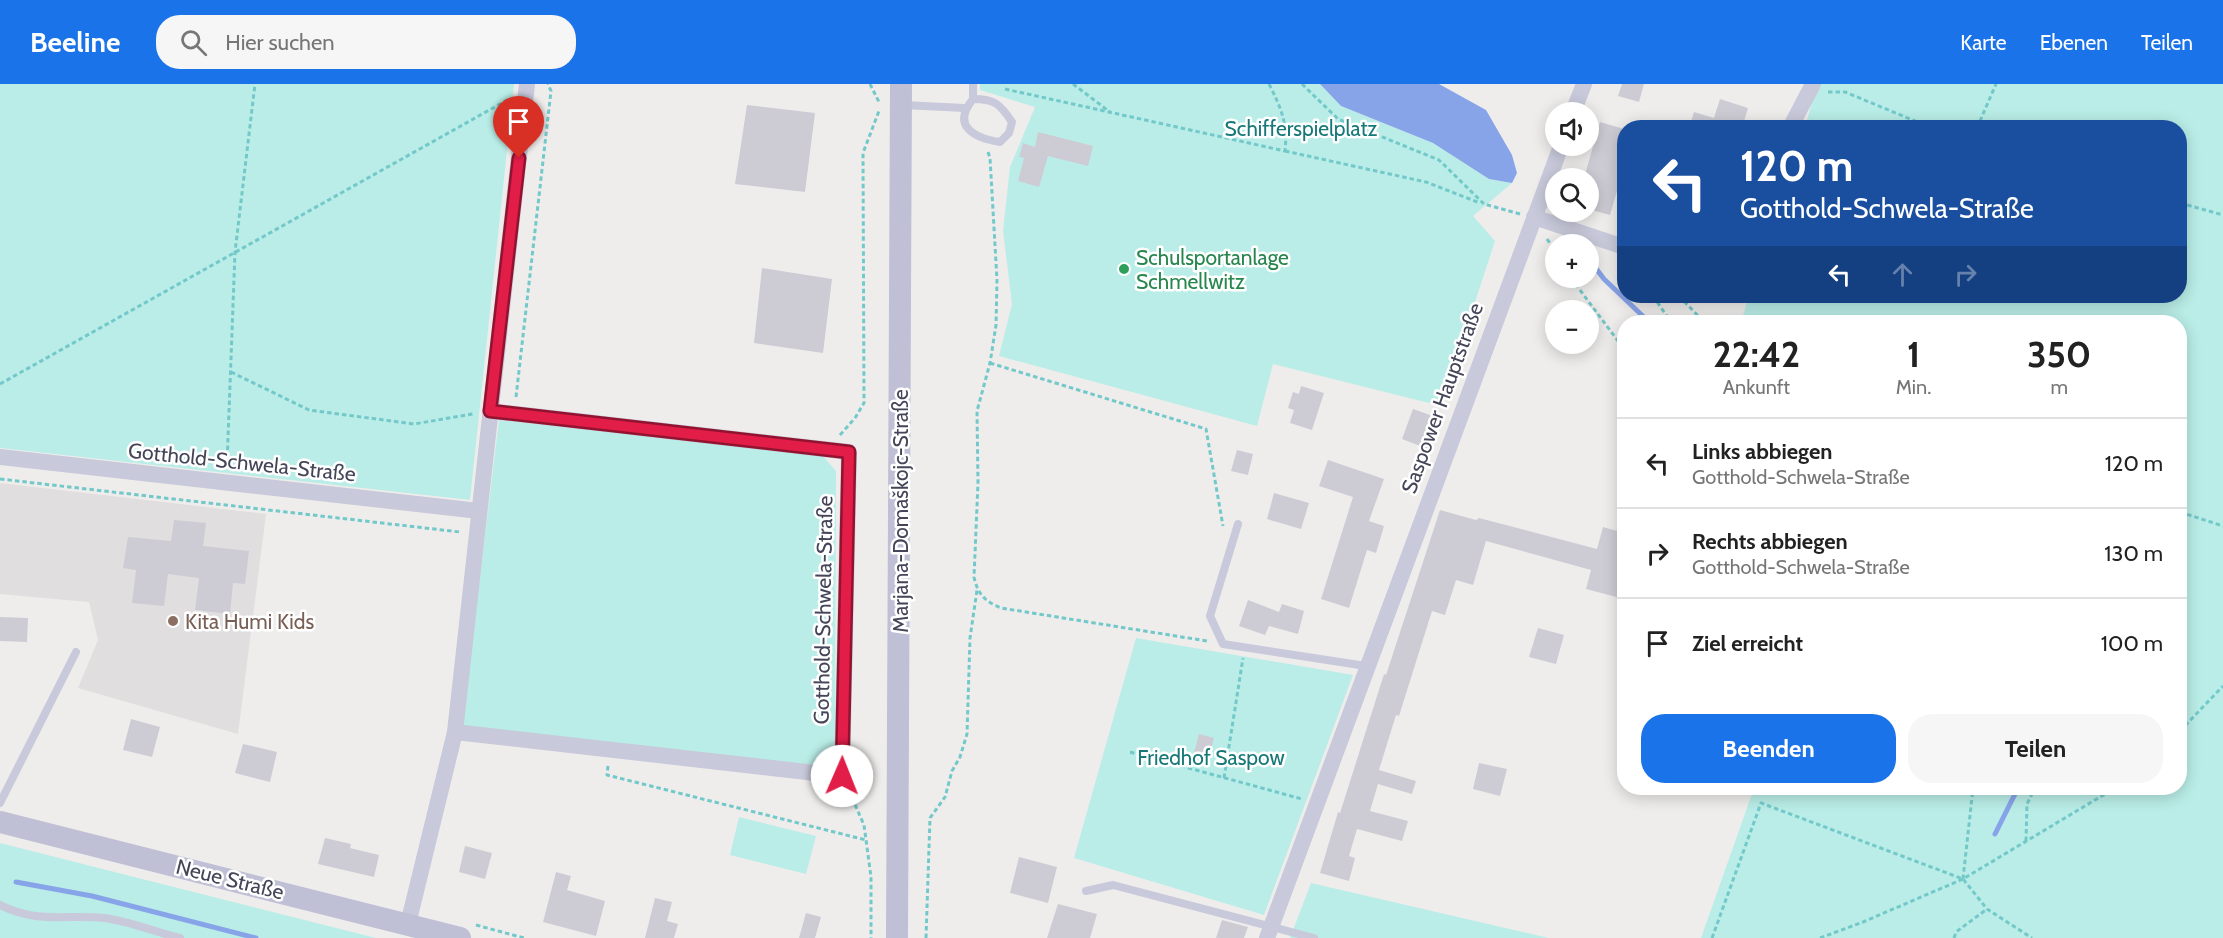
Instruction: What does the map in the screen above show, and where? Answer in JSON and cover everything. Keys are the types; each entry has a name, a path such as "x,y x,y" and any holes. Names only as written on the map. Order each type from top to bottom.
{"street":[{"path":"1577,102 1584,84"},
{"path":"408,924 455,732 527,86"},
{"path":"1794,120 1810,88"},
{"name":"Marjana-Domaškojc-Straße","path":"897,938 901,94"},
{"name":"Saspower Hauptstraße","path":"1269,932 1557,156"},
{"path":"1534,218 1617,245"},
{"path":"490,411 833,450"},
{"name":"Gotthold-Schwela-Straße","path":"833,450 849,452 842,776"},
{"name":"Gotthold-Schwela-Straße","path":"0,457 479,511"},
{"path":"455,732 842,776"},
{"name":"Neue Straße","path":"0,822 460,938"}],"lane":[{"path":"973,84 974,99"},
{"path":"901,94 965,108"},
{"path":"974,99 989,99 1004,111 1012,122 1009,133 1000,142 984,140 971,134 965,122 965,108 974,99"},
{"path":"1238,524 1210,616 1223,644 1366,666"},
{"path":"0,803 76,651"},
{"path":"1086,891 1113,885 1269,932 1314,938"},
{"path":"0,905 17,913 41,918 104,918 180,938"}],"path":[{"path":"227,483 235,252 255,84"},
{"path":"514,414 551,91 548,84"},
{"path":"833,450 840,434 855,418 864,403 863,153 879,114 880,103 870,84"},
{"path":"1010,84 1005,89 1426,182 1484,204 1534,218"},
{"path":"1073,84 1111,113"},
{"path":"1269,84 1279,103 1287,131 1285,151"},
{"path":"1302,84 1338,119 1439,160 1484,204"},
{"path":"1980,120 1996,84"},
{"path":"0,384 527,86"},
{"path":"1810,88 1845,92 1913,120"},
{"path":"984,140 990,158 997,280 996,325 990,363 977,411 978,483 974,578 977,589 986,601 1001,608 1223,644"},
{"path":"2187,205 2223,215"},
{"path":"1578,288 1617,340"},
{"path":"1686,303 1697,315"},
{"path":"990,363 1206,429 1229,551"},
{"path":"231,372 309,410 414,424 490,411"},
{"path":"0,479 477,534"},
{"path":"2187,514 2223,526"},
{"path":"926,938 930,818 945,796 967,734 970,638 977,589"},
{"path":"1224,778 1245,648"},
{"path":"2187,723 2223,686"},
{"path":"609,750 607,775 866,840"},
{"path":"1130,752 1316,803"},
{"path":"842,776 864,825 871,877 871,938"},
{"path":"1963,879 1972,795"},
{"path":"2026,841 2027,804 2032,795"},
{"path":"1820,938 1963,879 2103,795"},
{"path":"1712,938 1761,803 1963,879 1987,909 2032,938"},
{"path":"1954,938 1956,932 1987,909"}],"shaded area":[{"name":"Kita Humi Kids","path":"0,483 266,514 238,734 78,688 98,640 89,602 0,594"}],"green space":[{"path":"0,84 514,84 470,500 0,448"},
{"name":"Schulsportanlage Schmellwitz","path":"980,84 1320,84 1341,106 1433,143 1489,179 1512,183 1473,216 1495,241 1441,406 1273,364 1257,426 999,356 1012,304 1003,231 1010,167 1035,107 980,90"},
{"path":"1817,84 2223,84 2223,938 1701,938 1752,795 2187,795 2187,315 1743,315 1747,303 2187,303 2187,120 1807,120"},
{"path":"499,420 823,456 836,471 835,752 831,761 819,768 462,727"},
{"name":"Friedhof Saspow","path":"1136,638 1353,675 1264,915 1074,858"},
{"path":"739,817 816,836 806,874 730,855"},
{"path":"0,843 376,938 0,938"},
{"path":"1311,883 1549,938 1290,938"}],"water":[{"path":"1320,84 1439,84 1486,110 1512,155 1517,173 1512,183 1489,179 1433,143 1341,106"}],"building":[{"path":"1622,84 1644,84 1639,102 1618,96"},
{"path":"1720,99 1748,108 1744,120 1692,120 1694,112 1714,118"},
{"path":"747,105 815,113 805,192 735,184"},
{"path":"1600,122 1617,127 1617,191 1610,215 1599,212 1599,168 1587,168 1590,156 1599,156"},
{"path":"1038,132 1093,146 1088,166 1048,156 1039,187 1018,181 1024,158 1019,157 1023,143 1035,147"},
{"path":"762,268 832,279 823,353 754,343"},
{"path":"1301,386 1324,393 1312,430 1290,423 1294,410 1288,408 1293,392 1299,394"},
{"path":"1413,409 1439,418 1428,449 1402,439"},
{"path":"1237,450 1253,454 1248,475 1231,471"},
{"path":"1328,460 1384,479 1369,521 1384,526 1376,553 1367,550 1349,608 1321,599 1353,497 1319,486"},
{"path":"1274,493 1309,503 1301,529 1267,519"},
{"path":"1440,510 1597,549 1603,527 1617,531 1617,597 1586,589 1591,570 1486,541 1473,585 1456,580 1445,615 1432,611 1399,716 1396,715 1379,770 1416,781 1412,794 1378,784 1370,811 1408,821 1402,841 1357,829 1349,856 1355,858 1349,881 1320,873 1384,674 1386,675"},
{"path":"174,520 206,523 203,546 249,551 245,584 233,583 230,614 195,610 199,578 168,574 164,606 132,603 136,570 123,568 128,537 171,541"},
{"path":"1248,600 1279,612 1282,604 1304,611 1298,634 1269,626 1265,635 1239,626"},
{"path":"0,617 28,618 27,642 0,641"},
{"path":"1538,628 1564,635 1556,664 1529,657"},
{"path":"131,719 160,727 152,757 123,750"},
{"path":"1199,734 1214,738 1209,757 1194,753"},
{"path":"243,744 277,752 270,782 235,773"},
{"path":"1479,763 1507,769 1500,796 1473,789"},
{"path":"325,838 351,844 350,848 379,855 374,877 318,864"},
{"path":"465,846 492,853 485,879 459,872"},
{"path":"1019,857 1057,867 1048,903 1010,893"},
{"path":"556,872 571,876 567,890 605,901 596,936 543,922"},
{"path":"655,898 672,902 667,921 678,924 674,938 645,938"},
{"path":"1058,904 1097,914 1090,938 1047,938"},
{"path":"806,913 821,917 815,938 799,938"},
{"path":"1222,920 1248,927 1244,938 1216,938"}],"waterway":[{"path":"1599,272 1617,291"},
{"path":"1629,303 1642,315"},
{"path":"1995,834 2014,795"},
{"path":"16,882 92,896 256,938"}],"place":[{"name":"Schulsportanlage Schmellwitz","path":"1124,269"},
{"name":"Kita Humi Kids","path":"173,621"}],"route":[{"path":"519,158 490,411 849,452 842,776"}],"park label":[{"name":"Schifferspielplatz","path":"1301,128"}]}
